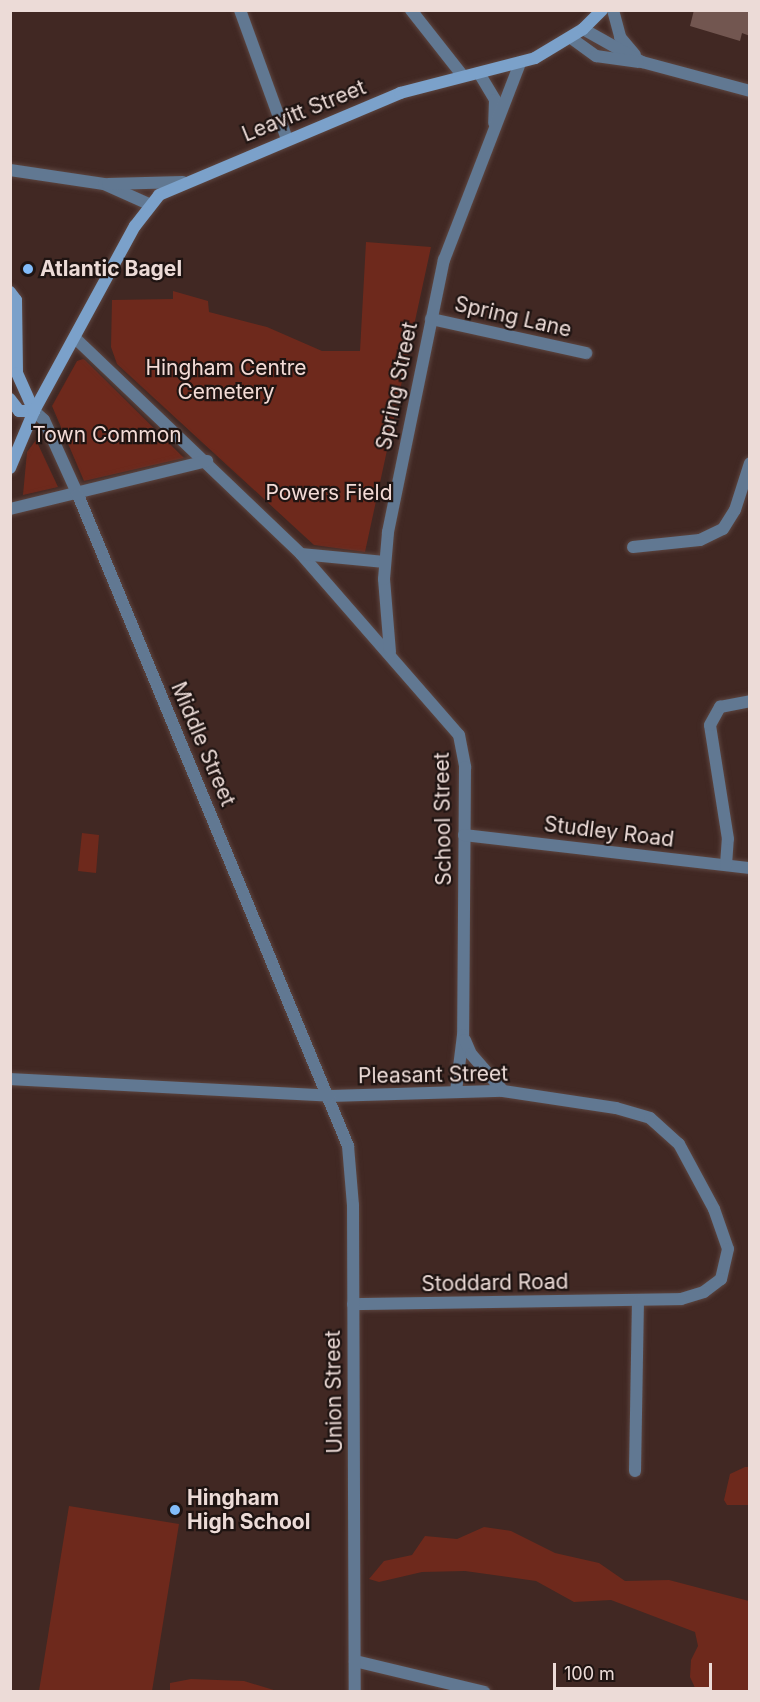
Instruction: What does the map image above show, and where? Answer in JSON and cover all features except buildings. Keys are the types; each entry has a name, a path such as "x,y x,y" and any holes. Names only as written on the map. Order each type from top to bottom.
{"main road":[{"name":"Leavitt Street","path":"183,182 400,93 520,63 571,38 602,10"},
{"path":"10,468 34,411 149,204 183,182"},
{"path":"10,292 16,300 13,368 34,411"},
{"path":"10,399 18,411 34,411"}],"street":[{"path":"240,10 287,139"},
{"path":"411,10 463,76"},
{"path":"614,10 620,37 642,62"},
{"path":"583,29 642,62"},
{"path":"571,38 596,56 642,62 750,91"},
{"name":"Spring Street","path":"391,653 385,562 397,478 454,224 520,63"},
{"name":"Spring Street","path":"479,73 495,100 491,136"},
{"name":"Leavitt Street","path":"10,170 104,184 183,182"},
{"name":"Leavitt Street","path":"104,184 149,204"},
{"name":"Spring Lane","path":"432,319 585,353"},
{"name":"School Street","path":"75,338 207,461 301,554 391,653 459,735 465,767 463,1035 456,1091"},
{"name":"Middle Street","path":"34,411 44,420 78,495 330,1096"},
{"path":"10,509 78,495 207,461"},
{"path":"633,547 700,540 723,529 735,510 750,462"},
{"path":"301,554 385,562"},
{"path":"726,865 728,839 710,725 720,707 750,701"},
{"name":"Studley Road","path":"464,835 750,868"},
{"name":"School Street","path":"463,1035 471,1054 503,1091"},
{"name":"Pleasant Street","path":"10,1079 330,1096 503,1091 630,1112 660,1124 679,1144 721,1224 728,1249 727,1267 722,1280 704,1292 681,1299 638,1301"},
{"name":"Union Street","path":"330,1096 351,1168 355,1692"},
{"path":"635,1471 638,1301"},
{"name":"Stoddard Road","path":"353,1304 638,1301"},
{"path":"355,1661 484,1692"}],"green space":[{"name":"Hingham Centre Cemetery","path":"366,242 431,247 365,552 314,545 117,364 111,347 112,300 173,299 173,291 208,301 209,312 267,327 322,351 360,351"},
{"name":"Town Common","path":"83,359 184,458 84,481 52,406 77,361"},
{"path":"36,440 58,487 23,495 27,452"},
{"path":"82,833 99,835 96,873 78,871"},
{"path":"749,1467 749,1505 727,1505 724,1500 730,1474"},
{"path":"69,1506 179,1524 152,1691 39,1691"},
{"path":"484,1527 511,1531 555,1553 599,1563 625,1581 669,1580 749,1601 749,1691 696,1690 690,1677 691,1660 698,1646 695,1632 611,1600 574,1602 536,1581 465,1571 422,1572 379,1582 369,1579 384,1561 412,1555 425,1536 457,1539"},
{"path":"191,1679 244,1681 277,1691 170,1691 170,1683"}],"place":[{"name":"Atlantic Bagel","path":"28,269"},
{"name":"Hingham High School","path":"175,1510"}],"park label":[{"name":"Powers Field","path":"329,493"}]}
